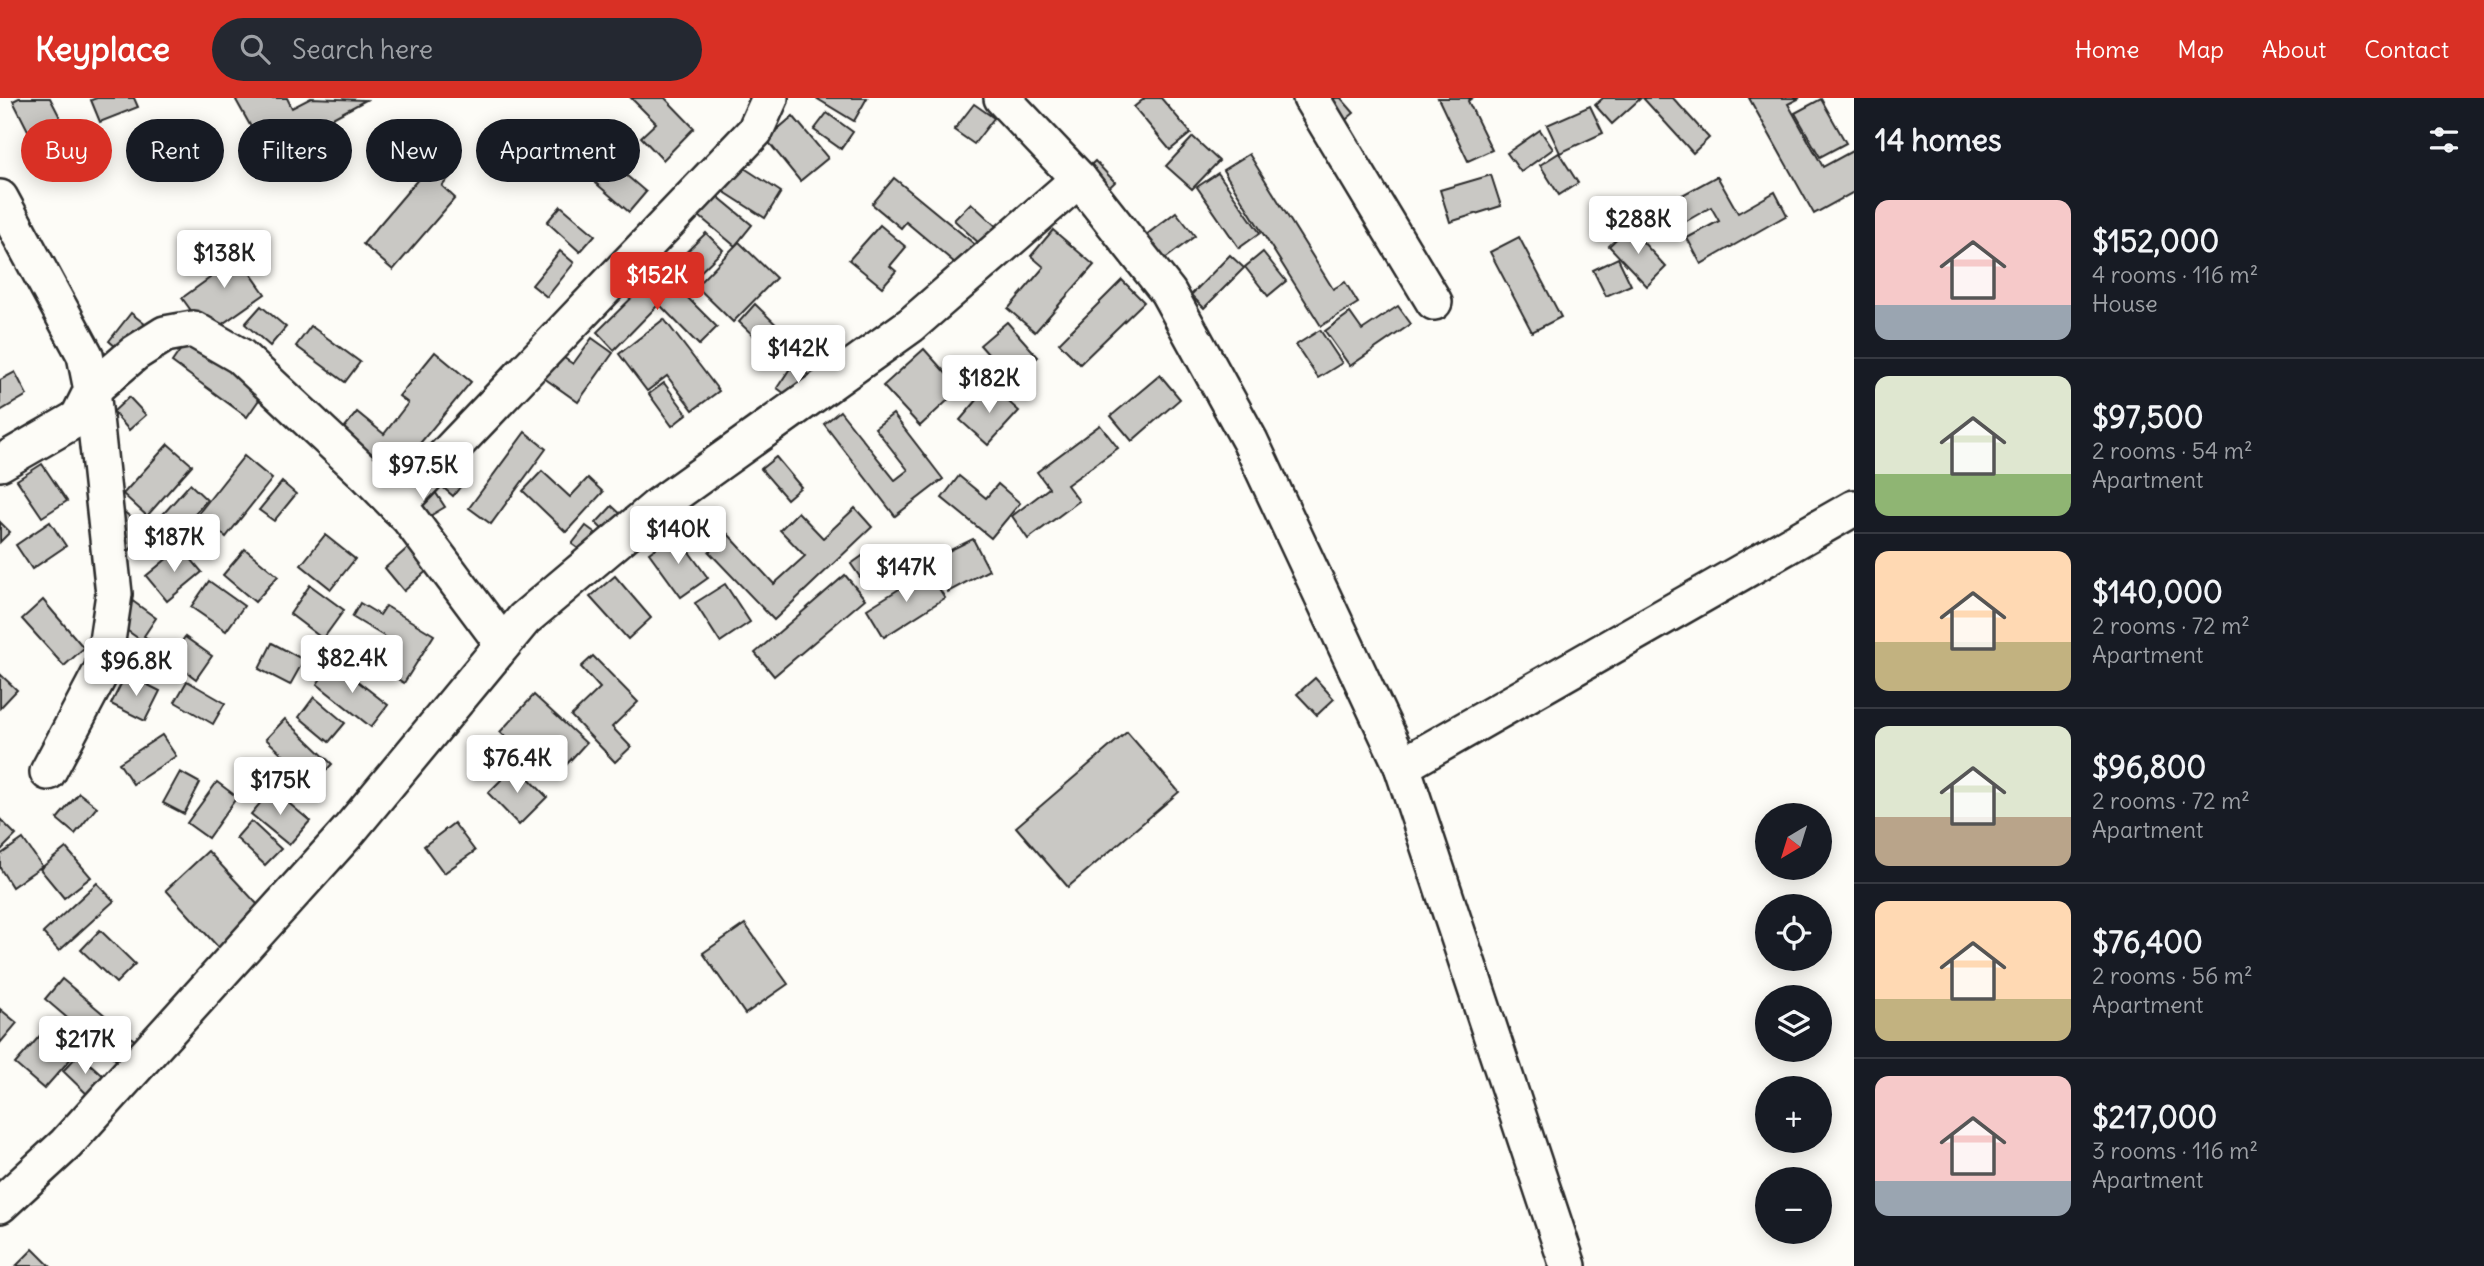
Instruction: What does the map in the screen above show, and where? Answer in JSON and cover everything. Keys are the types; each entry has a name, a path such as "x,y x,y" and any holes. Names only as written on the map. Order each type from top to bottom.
{"street":[{"path":"397,506 755,131 770,98"},
{"path":"1002,98 1079,179 1168,292 1244,430 1402,766 1568,1266"},
{"path":"1311,98 1434,302"},
{"path":"0,1205 66,1144 347,833 524,619 658,506 911,325 1079,179"},
{"path":"0,198 85,355 92,390 114,594 103,668 48,772"},
{"path":"0,463 78,418 92,390 135,353 165,334 193,329 240,356 397,506 503,644"},
{"path":"1402,766 1854,508"}],"building":[{"path":"19,98 50,98 61,119 22,119 13,101"},
{"path":"134,98 138,107 108,119 99,119 91,100"},
{"path":"287,98 292,108 311,98 366,100 331,119 247,119 236,100"},
{"path":"631,98 665,98 694,128 663,160 641,137 656,123"},
{"path":"816,98 867,98 854,121"},
{"path":"1145,98 1161,98 1191,133 1170,150 1134,107"},
{"path":"1331,98 1341,98 1354,113 1330,133"},
{"path":"1438,98 1472,98 1468,101 1492,150 1468,161"},
{"path":"1603,98 1641,98 1612,124 1595,105"},
{"path":"1643,98 1673,98 1709,138 1693,153"},
{"path":"1749,98 1800,98 1788,104 1823,167 1854,150 1854,192 1814,214"},
{"path":"1821,99 1846,143 1820,157 1795,113"},
{"path":"974,104 994,118 974,144 954,130"},
{"path":"1590,106 1603,133 1560,153 1547,125"},
{"path":"827,113 853,132 841,149 814,130"},
{"path":"793,116 828,158 800,181 766,139"},
{"path":"1540,130 1553,149 1521,172 1507,153"},
{"path":"1193,137 1219,161 1192,189 1166,166"},
{"path":"1559,153 1578,183 1559,195 1540,165"},
{"path":"1249,154 1333,289 1345,282 1358,303 1321,326 1223,170"},
{"path":"1095,161 1115,182 1098,198 1078,177"},
{"path":"735,162 781,192 765,218 718,188"},
{"path":"1218,173 1260,233 1239,248 1197,187"},
{"path":"1491,175 1501,206 1450,222 1440,190"},
{"path":"693,176 752,225 735,246 675,196"},
{"path":"1717,176 1738,213 1775,192 1787,215 1701,264 1687,238 1719,221 1711,207 1676,227 1664,205"},
{"path":"894,178 984,252 967,273 906,222 901,228 872,204"},
{"path":"416,182 445,182 442,186 455,198 393,270 363,244"},
{"path":"594,182 634,182 646,192 629,212"},
{"path":"971,203 998,228 981,245 954,220"},
{"path":"561,206 595,235 580,252 547,222"},
{"path":"1176,212 1195,236 1161,262 1141,239"},
{"path":"880,225 906,247 890,266 896,271 882,287 849,260"},
{"path":"1629,227 1666,267 1647,286 1609,246"},
{"path":"1053,230 1094,265 1035,332 1008,309 1044,267 1031,256"},
{"path":"706,233 723,250 689,283 672,266"},
{"path":"1519,237 1561,317 1532,332 1490,252"},
{"path":"226,239 265,294 208,334 182,298 221,270 208,251"},
{"path":"739,242 776,278 733,322 696,286"},
{"path":"560,251 574,263 547,297 532,285"},
{"path":"1263,252 1286,281 1268,296 1245,267"},
{"path":"1230,255 1244,268 1204,308 1191,295"},
{"path":"1618,258 1631,285 1606,296 1593,270"},
{"path":"660,270 717,327 699,345 659,304 614,350 597,332"},
{"path":"1122,280 1144,302 1080,364 1059,343"},
{"path":"755,304 793,341 777,358 739,322"},
{"path":"261,306 286,327 270,346 245,324"},
{"path":"1398,306 1411,324 1350,366 1325,331 1350,313 1362,330"},
{"path":"131,313 146,325 123,353 109,341"},
{"path":"664,319 719,391 693,410 667,376 647,391 619,354"},
{"path":"1007,322 1038,357 1012,381 980,345"},
{"path":"311,326 360,362 345,382 296,346"},
{"path":"1320,330 1342,363 1318,378 1296,345"},
{"path":"592,338 613,353 578,402 520,361 536,339 573,364"},
{"path":"188,339 263,394 247,417 172,362"},
{"path":"924,349 960,389 920,426 883,386"},
{"path":"435,352 471,382 407,459 399,452 380,475 335,439 357,412 384,434 408,403 399,396"},
{"path":"793,364 819,382 802,406 777,388"},
{"path":"15,372 27,395 0,411 0,380"},
{"path":"1160,375 1180,399 1132,441 1111,416"},
{"path":"664,383 687,414 672,426 649,394"},
{"path":"990,385 1019,411 988,445 960,420"},
{"path":"129,397 146,415 129,430 113,412"},
{"path":"840,411 895,480 908,470 875,428 893,414 943,479 895,516 824,424"},
{"path":"1100,425 1118,448 1067,485 1079,501 1028,539 1012,516 1049,488 1037,472"},
{"path":"525,432 546,449 491,524 469,508"},
{"path":"168,444 192,465 147,516 123,494"},
{"path":"244,456 272,479 226,537 198,514"},
{"path":"776,457 801,487 787,499 761,469"},
{"path":"448,460 468,477 453,496 432,478"},
{"path":"42,464 67,501 42,517 17,480"},
{"path":"542,471 570,497 588,478 603,492 566,532 523,491"},
{"path":"959,476 986,498 998,484 1020,503 991,538 942,498"},
{"path":"428,481 445,507 418,523 401,498"},
{"path":"282,482 296,494 274,521 259,510"},
{"path":"190,484 207,500 174,538 156,522"},
{"path":"612,506 636,528 619,546 596,523"},
{"path":"855,508 872,527 774,620 709,552 728,534 774,584 805,556 780,530 798,512 823,538"},
{"path":"122,510 146,530 129,551 105,531"},
{"path":"0,522 10,532 0,542"},
{"path":"50,522 66,546 32,569 16,545"},
{"path":"586,526 613,546 600,564 572,544"},
{"path":"676,534 708,578 681,597 649,553"},
{"path":"325,535 355,559 331,589 301,565"},
{"path":"973,539 989,570 948,592 932,559"},
{"path":"410,546 430,568 404,591 385,568"},
{"path":"181,547 202,572 167,601 146,576"},
{"path":"245,549 278,576 255,602 223,575"},
{"path":"868,552 884,575 867,587 851,564"},
{"path":"928,571 945,598 884,637 867,609"},
{"path":"845,575 865,599 774,676 755,653"},
{"path":"615,576 651,618 628,639 590,597"},
{"path":"209,581 244,606 226,631 191,607"},
{"path":"725,584 750,622 720,642 695,603"},
{"path":"310,585 344,610 323,639 290,614"},
{"path":"127,597 156,618 144,636 171,656 185,637 212,656 196,679 168,658 150,683 122,662 139,639 111,619"},
{"path":"43,600 84,648 64,666 22,619"},
{"path":"360,603 380,615 386,606 434,635 404,683 371,663 387,638 352,617"},
{"path":"272,643 304,660 290,685 259,669"},
{"path":"593,656 638,702 612,727 631,747 615,762 571,716 600,688 581,667"},
{"path":"333,662 388,705 371,727 317,684"},
{"path":"0,674 17,690 0,708"},
{"path":"126,674 160,691 145,721 111,704"},
{"path":"1315,678 1334,699 1317,715 1297,694"},
{"path":"187,681 225,703 213,724 175,702"},
{"path":"534,695 586,743 566,765 546,747 533,762 500,732"},
{"path":"314,697 345,723 329,742 299,717"},
{"path":"285,719 332,764 314,784 266,739"},
{"path":"1127,732 1179,792 1068,887 1016,827"},
{"path":"162,735 176,756 133,784 119,763"},
{"path":"516,765 547,797 519,825 488,793"},
{"path":"180,772 200,783 184,814 163,803"},
{"path":"217,782 237,797 208,838 187,823"},
{"path":"272,789 310,821 289,845 251,814"},
{"path":"79,793 97,807 75,834 57,819"},
{"path":"0,819 16,835 0,851"},
{"path":"251,821 281,849 265,865 236,838"},
{"path":"454,823 475,851 444,873 424,846"},
{"path":"23,839 42,866 12,887 0,868 0,855"},
{"path":"66,848 91,877 64,898 40,869"},
{"path":"208,851 271,919 228,958 166,890"},
{"path":"97,883 114,901 59,951 43,933"},
{"path":"745,924 788,984 745,1014 703,953"},
{"path":"100,930 135,964 116,983 81,950"},
{"path":"62,979 139,1044 121,1064 45,999"},
{"path":"0,1009 17,1023 0,1043"},
{"path":"52,1022 81,1047 44,1089 15,1064"},
{"path":"79,1054 108,1080 91,1098 63,1071"},
{"path":"33,1249 50,1266 16,1266"}]}
